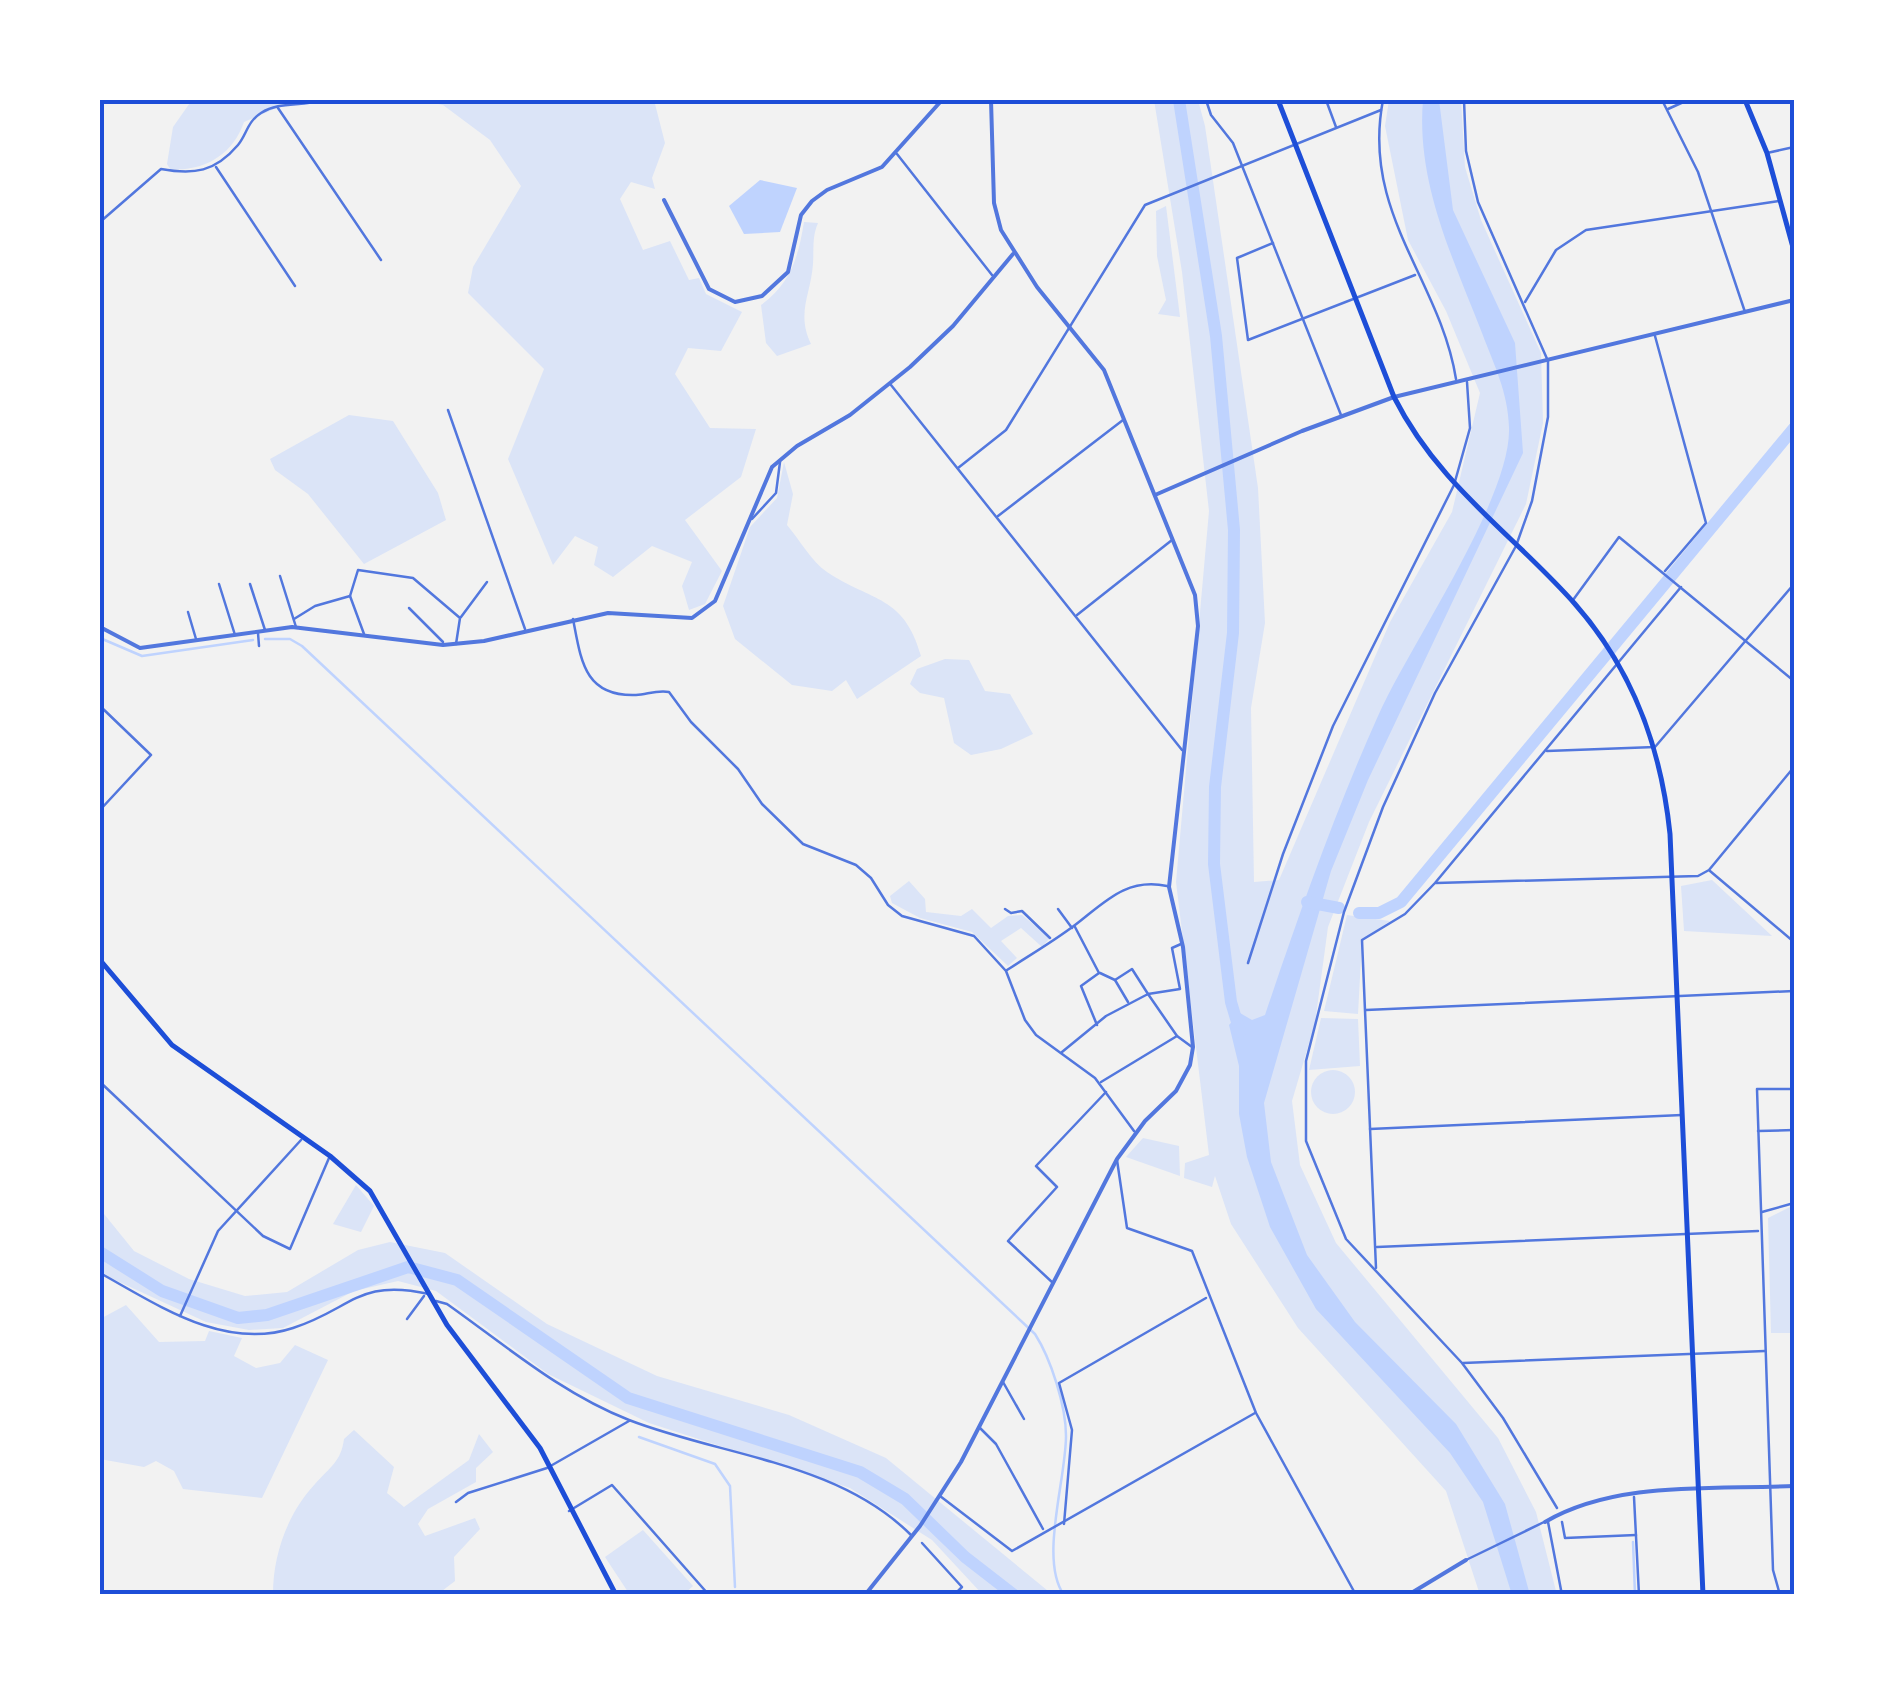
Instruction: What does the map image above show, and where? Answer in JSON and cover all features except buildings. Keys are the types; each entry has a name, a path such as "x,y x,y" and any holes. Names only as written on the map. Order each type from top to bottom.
{"main road":[{"path":"1278,100 1394,397 1415,438 1455,487 1572,601 1608,645 1655,746 1667,805 1672,878 1703,1595"},
{"path":"1746,100 1767,153 1794,251"},
{"path":"100,960 172,1045 330,1156 370,1191 452,1332 530,1433 616,1595"}],"street":[{"path":"100,222 161,169 201,173 240,143 249,123 277,106 322,100"},
{"path":"664,200 709,289 723,300 744,302 773,289 788,272 801,215 812,201 882,167 942,100"},
{"path":"865,1595 940,1496 1117,1159 1136,1132 1176,1092 1190,1065 1193,1048 1182,943 1168,887 1198,610 1104,370 1013,254 994,203 991,100"},
{"path":"1206,100 1242,166 1342,416"},
{"path":"1326,100 1337,128"},
{"path":"1382,100 1378,140 1384,187 1416,275 1441,324 1456,382"},
{"path":"1464,100 1466,151 1478,202 1525,302 1547,361 1548,417 1540,470 1516,546 1435,693 1383,807 1327,970 1306,1061 1306,1140 1346,1239 1367,1266 1376,1270 1462,1363 1504,1418 1557,1508"},
{"path":"1662,100 1698,172 1746,313"},
{"path":"1666,110 1688,100"},
{"path":"277,106 381,260"},
{"path":"958,468 1006,430 1145,205 1380,110"},
{"path":"1767,153 1794,146"},
{"path":"897,154 993,276"},
{"path":"214,165 295,286"},
{"path":"1525,302 1556,250 1586,230 1780,200"},
{"path":"1274,243 1238,258 1248,340 1416,275"},
{"path":"100,627 140,648 296,627 456,645 608,613 682,619 703,612 715,601 772,467 890,384 944,334 1013,254"},
{"path":"1154,495 1394,397 1794,300"},
{"path":"1656,336 1706,523 1664,572"},
{"path":"100,370 100,389"},
{"path":"1248,964 1283,854 1333,726 1455,487 1470,428 1469,378"},
{"path":"890,384 1184,752"},
{"path":"448,410 526,630"},
{"path":"997,517 1125,418"},
{"path":"746,523 776,493 780,460"},
{"path":"1572,601 1620,537 1794,681"},
{"path":"1076,616 1173,539"},
{"path":"364,634 350,596 358,570 406,576 460,618"},
{"path":"280,576 296,627"},
{"path":"456,645 460,618 487,582"},
{"path":"219,584 235,635"},
{"path":"250,584 261,631 259,646"},
{"path":"1546,751 1655,746 1794,584"},
{"path":"1376,1270 1362,940 1406,914 1681,587"},
{"path":"294,618 315,606 350,596"},
{"path":"409,608 443,645"},
{"path":"188,612 197,640"},
{"path":"574,618 582,664 598,688 620,694 669,692 691,722 738,769 762,804 803,844 856,865 872,878 888,905 902,916 974,936 1006,971 1026,1020 1100,1083 1124,1113 1127,1126 1136,1132"},
{"path":"100,706 151,755 100,810"},
{"path":"1434,883 1698,876 1709,870 1794,767"},
{"path":"1709,870 1794,942"},
{"path":"1006,971 1073,927 1108,895 1147,884 1168,887"},
{"path":"1005,909 1011,913 1022,910 1052,940"},
{"path":"1058,910 1073,927 1099,973 1116,980 1129,1004"},
{"path":"1061,1053 1129,1004 1148,994 1180,989 1172,948 1182,943"},
{"path":"1794,966 1794,1004"},
{"path":"1116,980 1132,968 1177,1036 1193,1048"},
{"path":"1098,1025 1081,986 1099,973"},
{"path":"1364,1010 1794,992"},
{"path":"1100,1083 1177,1036"},
{"path":"100,1082 262,1236 290,1249 330,1156"},
{"path":"1780,1595 1779,1579 1773,1570 1756,1089 1794,1089"},
{"path":"1053,1284 1008,1241 1057,1187 1036,1166 1107,1091"},
{"path":"1369,1129 1682,1115"},
{"path":"1756,1132 1794,1130"},
{"path":"179,1318 218,1232 303,1138"},
{"path":"1117,1159 1127,1228 1192,1251 1207,1297 1256,1412 1356,1595"},
{"path":"1761,1212 1775,1212 1794,1203"},
{"path":"1375,1247 1761,1231"},
{"path":"100,1273 179,1318 216,1330 264,1334 294,1328 368,1292 400,1287 429,1295 448,1304 571,1391 630,1421 824,1480 878,1508 912,1536"},
{"path":"407,1319 429,1295"},
{"path":"1062,1526 1072,1430 1060,1383 1207,1297"},
{"path":"1462,1363 1766,1351"},
{"path":"1003,1380 1024,1419"},
{"path":"940,1496 1012,1551 1044,1530 1062,1526 1256,1412"},
{"path":"456,1502 468,1492 506,1484 550,1466 630,1421"},
{"path":"979,1428 996,1444 1044,1530"},
{"path":"569,1511 612,1485 710,1595"},
{"path":"1408,1595 1466,1560 1586,1504 1634,1494 1794,1486"},
{"path":"1634,1494 1639,1595"},
{"path":"1546,1521 1562,1595"},
{"path":"1562,1522 1566,1538 1636,1535"},
{"path":"922,1543 962,1587 954,1595"}],"shaded area":[{"path":"192,100 320,100 288,103 244,122 232,144 215,159 194,168 170,169 167,164 173,127"},
{"path":"418,100 654,100 665,143 652,178 655,189 631,182 620,199 643,250 670,241 689,280 699,278 706,294 742,312 721,351 688,348 675,374 710,428 756,429 741,477 685,520 722,571 705,604 689,610 682,586 692,562 652,546 613,577 594,565 598,547 575,536 553,565 508,459 544,369 468,293 473,267 521,186 490,140 443,105"},
{"path":"1154,100 1198,100 1205,126 1258,488 1265,623 1251,708 1254,882 1279,880 1390,622 1452,512 1480,393 1446,311 1408,240 1385,126 1389,100 1461,100 1465,167 1481,220 1541,353 1543,423 1526,504 1369,822 1328,927 1315,1023 1292,1101 1300,1165 1336,1243 1498,1438 1536,1512 1557,1595 1480,1595 1446,1491 1298,1328 1231,1224 1215,1176 1212,1187 1184,1178 1185,1163 1209,1155 1176,882 1209,511 1182,272"},
{"path":"1166,206 1180,317 1158,314 1166,300 1157,256 1156,211"},
{"path":"804,222 818,223 805,313 811,344 777,356 766,343 761,305 780,288 791,269"},
{"path":"349,415 393,421 438,493 446,520 364,564 308,494 275,470 270,459"},
{"path":"784,462 793,494 787,525 821,568 896,611 914,636 921,656 857,699 846,680 832,691 792,685 735,639 723,606 750,527 777,498"},
{"path":"945,659 969,660 985,691 1010,694 1033,734 1001,749 971,755 954,743 944,698 920,693 910,684 917,669"},
{"path":"1712,880 1772,936 1684,931 1681,886"},
{"path":"909,881 925,899 926,912 961,916 972,909 991,928 1008,916 1022,915 1050,938 1042,947 1021,928 1001,941 1017,958 1008,966 972,932 920,918 892,903 890,896"},
{"path":"1347,915 1390,921 1362,940 1358,1014 1324,1011"},
{"path":"1321,1018 1358,1019 1360,1066 1309,1070"},
{"path":"1333,1070 1348,1077 1355,1092 1348,1107 1333,1114 1318,1107 1311,1092 1318,1077"},
{"path":"1143,1138 1179,1146 1180,1176 1126,1157"},
{"path":"356,1185 374,1206 361,1232 333,1224"},
{"path":"1794,1205 1794,1333 1771,1333 1768,1218"},
{"path":"100,1209 134,1251 189,1279 245,1296 287,1292 358,1250 390,1242 445,1253 547,1324 657,1376 789,1415 886,1458 1053,1595 983,1595 932,1540 850,1488 649,1423 548,1374 436,1291 398,1281 354,1291 283,1328 249,1330 206,1322 100,1273"},
{"path":"126,1305 159,1342 205,1341 209,1331 242,1338 234,1356 256,1368 280,1363 295,1345 328,1360 262,1498 183,1489 174,1471 156,1461 144,1467 100,1459 100,1319"},
{"path":"354,1430 394,1467 387,1493 404,1507 469,1460 479,1434 493,1452 476,1468 476,1482 428,1509 418,1524 425,1536 475,1518 480,1529 454,1557 455,1581 438,1594 273,1594 279,1549 290,1521 305,1495 337,1459 344,1439"},
{"path":"643,1530 693,1586 683,1595 630,1595 605,1557"}],"water":[{"path":"1423,100 1439,100 1453,210 1515,343 1523,453 1368,780 1331,871 1264,1103 1271,1162 1307,1255 1355,1322 1456,1424 1505,1504 1530,1595 1512,1595 1483,1502 1450,1453 1316,1309 1270,1227 1247,1157 1239,1114 1239,1066 1229,1025 1240,1013 1252,1020 1265,1015 1362,753 1393,686 1477,531 1506,457 1506,402 1431,190 1422,131"},
{"path":"760,180 797,188 780,232 744,234 729,206"}],"waterway":[{"path":"1179,100 1216,336 1234,530 1233,633 1215,787 1214,864 1231,1002 1240,1032"},
{"path":"1359,913 1379,913 1401,902 1794,428"},
{"path":"100,638 142,656 253,640"},
{"path":"265,639 290,639 302,646 1035,1334 1047,1356 1065,1424 1054,1541 1057,1580 1064,1595"},
{"path":"1307,902 1339,908"},
{"path":"100,1252 162,1291 238,1318 267,1315 408,1267 457,1280 628,1398 860,1472 905,1499 965,1557 1014,1595"},
{"path":"639,1437 715,1464 730,1486 735,1587"},
{"path":"1633,1542 1635,1595"}]}
